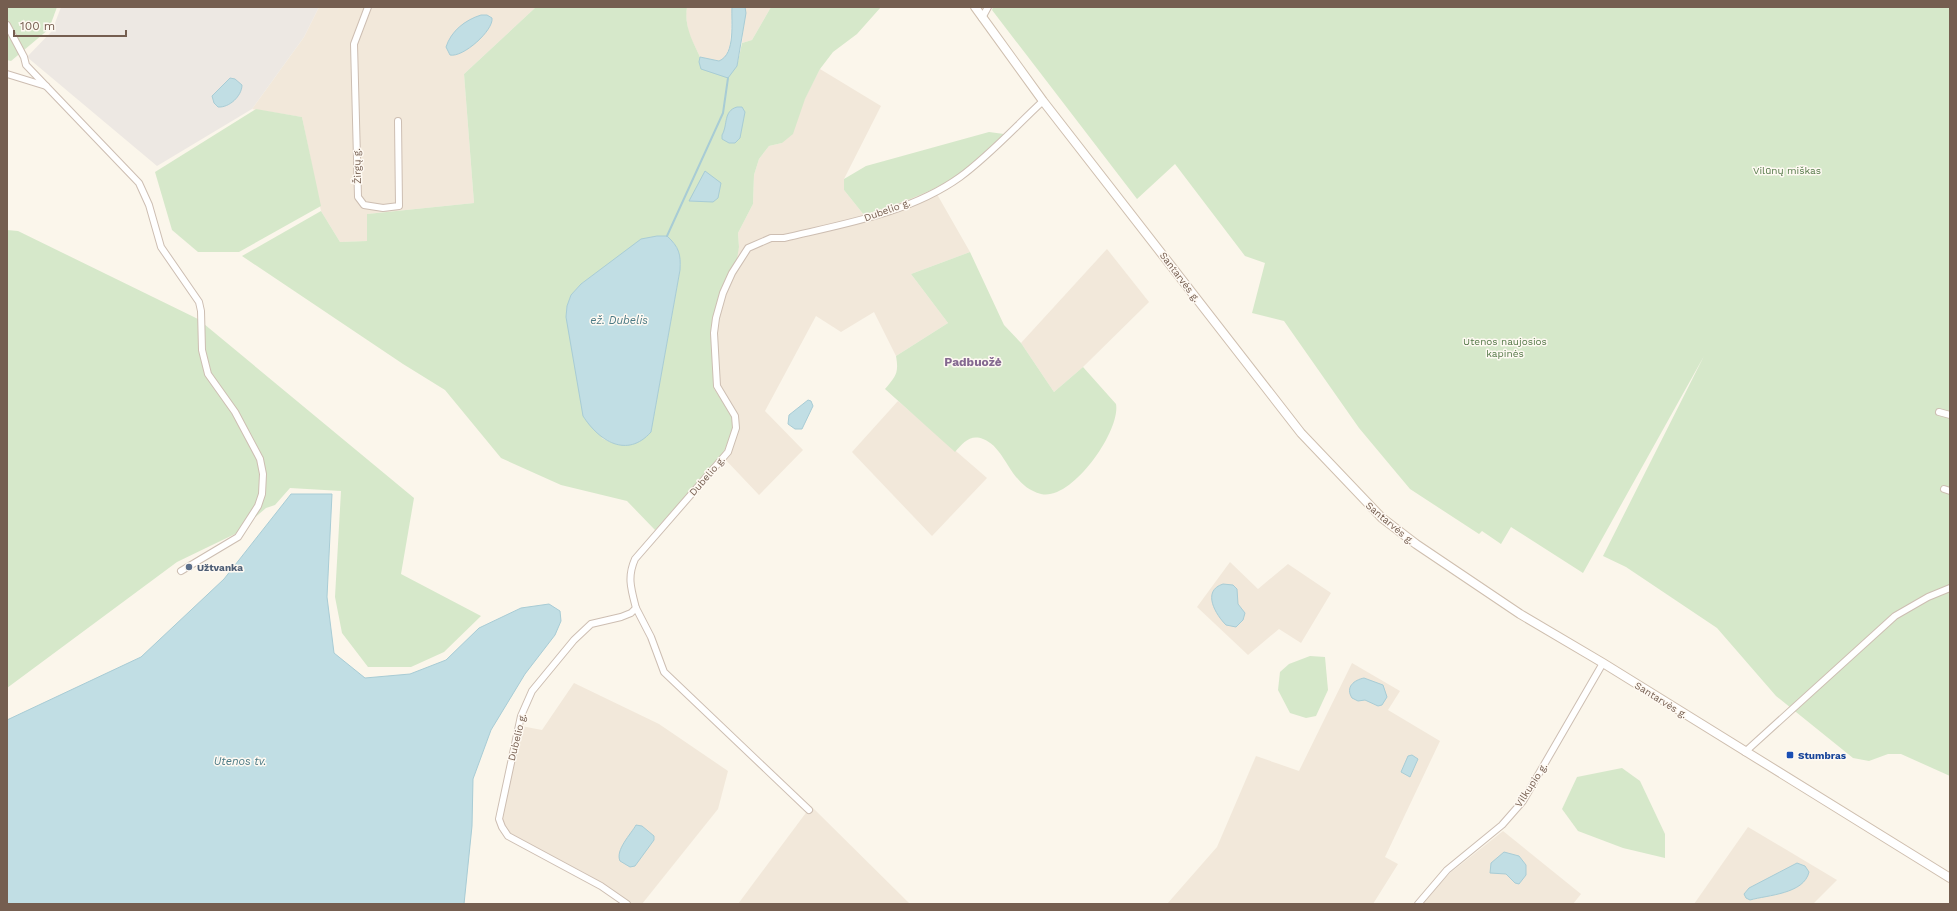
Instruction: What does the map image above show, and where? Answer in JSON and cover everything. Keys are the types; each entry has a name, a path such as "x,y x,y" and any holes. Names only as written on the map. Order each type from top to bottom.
{"main road":[{"name":"Santarvės g.","path":"975,7 1043,101 1301,433 1365,501 1399,532 1520,614 1603,663 1950,878"}],"street":[{"name":"Žirgų g.","path":"368,7 354,44 358,197 364,205 383,208 399,206 398,121"},
{"path":"982,18 988,7"},
{"path":"7,25 24,57 26,65 74,113 139,183 162,247 199,302 201,311 202,350 208,374 235,412 260,459 263,474 262,494 258,506 238,537 181,571"},
{"path":"7,74 46,86"},
{"name":"Dubelio g.","path":"627,904 601,886 508,836 502,828 499,819 521,716 532,691 574,640 591,624 620,617 631,613 636,608 629,582 630,570 635,559 728,452 736,428 736,416 717,386 714,333 723,294 741,257 748,248 771,238 784,238 860,220 910,203 942,188 972,167 1043,101"},
{"path":"1939,412 1950,415"},
{"path":"1745,752 1895,616 1928,597 1950,588"},
{"path":"636,608 651,637 664,672 809,810"},
{"name":"Vilkupio g.","path":"1418,904 1447,870 1502,825 1523,801 1603,663"}],"shaded area":[{"path":"61,7 319,7 304,37 252,109 157,166 27,57 52,31"},
{"path":"319,7 536,7 464,74 474,203 367,214 368,241 340,242 321,211 302,117 252,109 304,37"},
{"path":"687,7 732,7 730,46 724,59 719,61 700,57 688,32 686,14"},
{"path":"745,7 771,7 752,40 742,43"},
{"path":"820,69 881,106 844,179 844,190 864,215 934,189 970,252 911,274 948,323 896,356 874,312 841,332 816,316 765,411 803,450 759,495 722,456 731,413 714,389 712,331 739,247 738,233 753,204 754,175 759,159 769,146 782,143"},
{"path":"1107,249 1149,302 1083,367 1054,392 1021,343"},
{"path":"898,401 987,478 932,536 852,452"},
{"path":"1230,562 1258,589 1288,564 1331,593 1301,643 1279,629 1248,655 1197,607"},
{"path":"1352,663 1400,691 1388,710 1440,741 1385,857 1398,864 1373,904 1167,904 1217,847 1256,756 1299,771"},
{"path":"574,683 659,724 728,771 718,809 642,904 632,904 610,888 583,872 512,835 505,828 501,818 521,726 542,730"},
{"path":"811,806 910,904 738,904"},
{"path":"1748,827 1837,880 1813,904 1694,904"},
{"path":"1503,831 1581,894 1573,904 1421,904 1450,873"}],"green space":[{"path":"7,7 57,7 49,29 11,61 7,60"},
{"path":"536,7 687,7 686,14 688,27 700,57 699,62 737,66 742,43 752,40 771,7 881,7 857,34 833,52 820,69 805,99 793,134 782,143 769,146 759,159 754,175 753,204 738,233 739,247 737,259 724,284 712,331 714,389 731,413 733,429 722,456 655,530 627,501 561,485 501,458 445,390 403,364 242,256 321,211 340,242 367,241 367,214 474,203 464,74","holes":["657,236 667,236 677,247 680,259 680,270 651,431 627,443 616,444 602,438 566,317 567,306 571,295 581,284 641,240"]},
{"path":"993,7 1950,7 1950,776 1901,754 1888,754 1869,761 1853,758 1776,696 1717,628 1626,567 1603,556 1704,356 1583,573 1511,527 1501,544 1482,531 1479,534 1410,489 1359,428 1284,321 1252,313 1265,263 1245,256 1175,164 1137,199 992,10"},
{"path":"256,109 302,117 321,206 239,252 198,252 172,230 155,172"},
{"path":"989,132 1004,134 974,162 955,177 911,199 864,215 844,190 844,179 866,166"},
{"path":"7,230 18,231 198,319 414,498 401,574 481,616 444,652 411,667 368,667 342,633 335,597 341,491 290,488 275,505 266,508 237,533 177,562 7,688"},
{"path":"970,252 1004,325 1021,343 1054,392 1083,367 1116,404 1115,416 1111,431 1092,462 1066,487 1053,494 1041,494 1030,490 1015,475 998,450 983,439 974,438 967,440 955,452 885,389 896,374 896,356 948,323 911,274"},
{"path":"1310,656 1325,657 1328,690 1316,716 1306,718 1290,713 1278,690 1280,672 1289,664"},
{"path":"1622,768 1640,781 1665,834 1665,858 1623,848 1578,831 1562,809 1577,777"}],"water":[{"path":"732,7 745,7 746,13 737,66 728,78 701,69 699,62 700,57 719,61 728,52 732,37"},
{"path":"481,15 487,15 492,18 488,29 483,36 470,48 456,55 450,55 446,47 451,36 464,23"},
{"path":"230,78 235,79 242,85 240,93 226,106 218,107 214,103 212,96"},
{"path":"737,107 742,107 745,112 740,138 735,143 729,143 722,139 722,135 728,115"},
{"path":"705,171 721,183 718,198 713,202 689,201"},
{"name":"ež. Dubelis","path":"667,236 677,247 680,259 680,270 651,432 642,440 632,444 614,444 597,433 583,416 566,317 567,306 571,295 581,284 641,239"},
{"path":"808,400 811,401 813,406 802,429 795,429 788,424 789,415"},
{"name":"Utenos tv.","path":"291,494 332,494 327,597 334,653 365,678 410,674 446,660 479,628 521,608 549,604 560,611 561,621 555,635 525,674 491,730 473,779 472,826 464,904 7,904 7,720 141,657 224,579"},
{"path":"1223,584 1233,585 1237,589 1238,604 1245,613 1243,620 1236,627 1226,625 1222,621 1212,603 1213,592 1216,587"},
{"path":"1364,678 1383,685 1387,697 1382,705 1378,706 1365,700 1358,701 1352,698 1350,694 1350,687 1357,680"},
{"path":"1412,755 1418,759 1410,777 1401,772 1408,756"},
{"path":"636,825 642,826 654,836 654,840 635,866 630,867 620,861 619,857 624,842"},
{"path":"1504,852 1519,856 1526,865 1526,875 1519,884 1515,883 1506,874 1490,873 1491,863"},
{"path":"1797,863 1805,866 1809,872 1806,879 1800,885 1775,895 1750,900 1746,898 1744,894 1749,888"}],"waterway":[{"path":"667,236 723,113 728,78"}],"place":[{"name":"Užtvanka","path":"189,567"},
{"name":"Stumbras","path":"1790,755"}],"district":[{"name":"Padbuožė","path":"973,362"}],"park label":[{"name":"Vilūnų miškas","path":"1787,170"},
{"name":"Utenos naujosios kapinės","path":"1505,346"}]}
